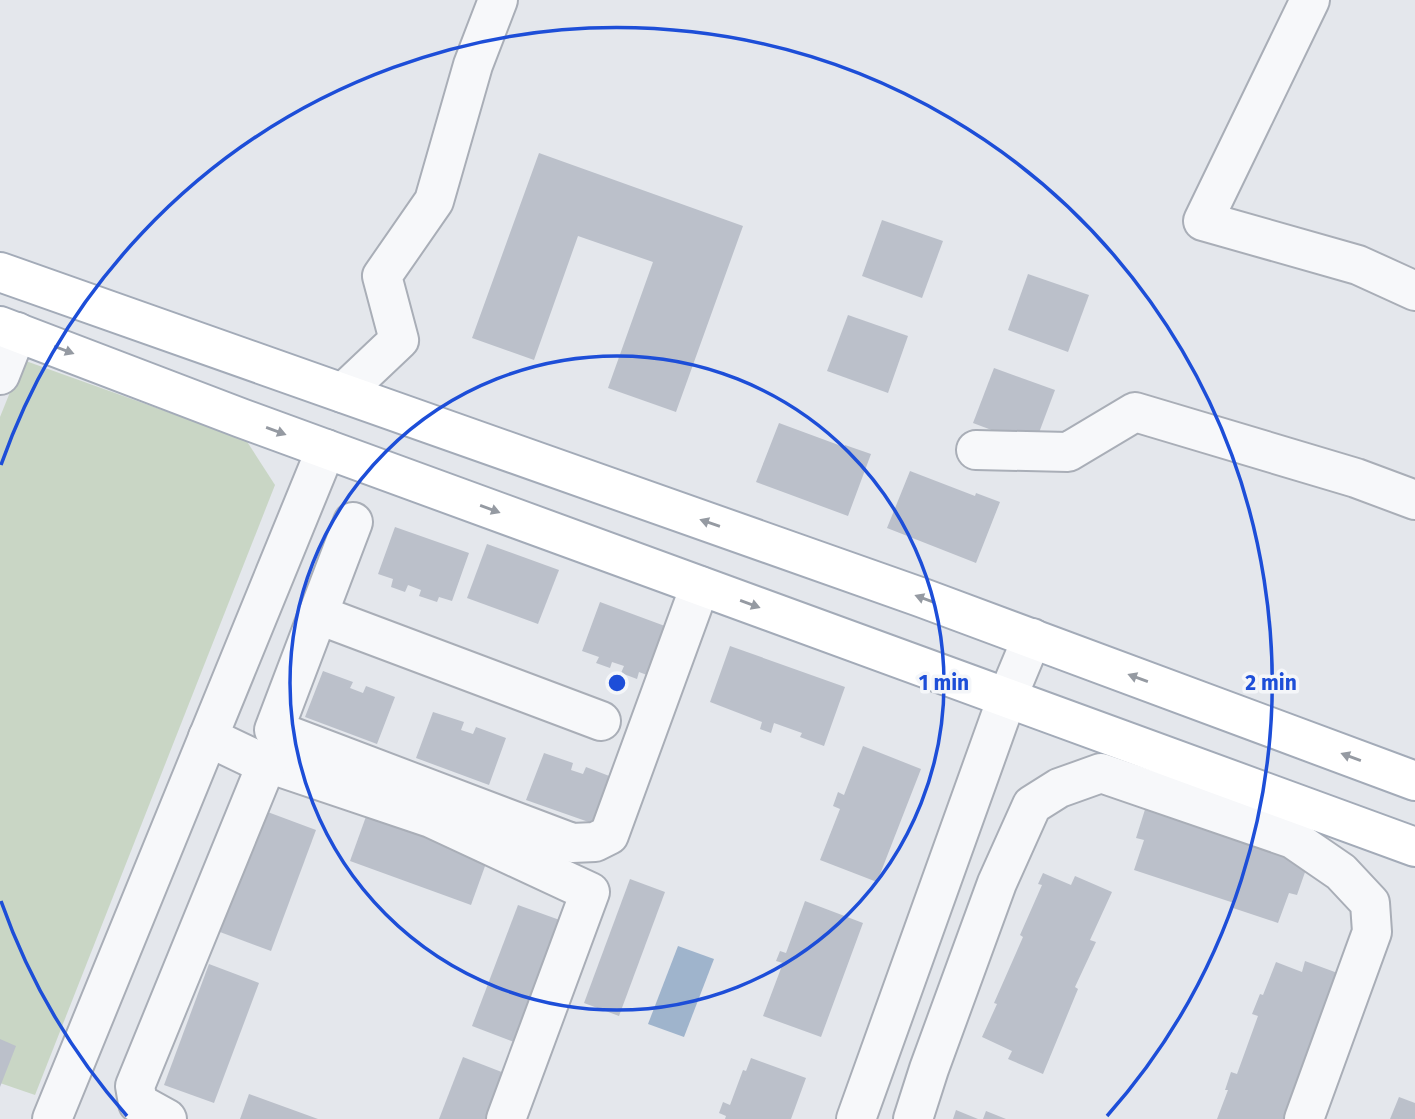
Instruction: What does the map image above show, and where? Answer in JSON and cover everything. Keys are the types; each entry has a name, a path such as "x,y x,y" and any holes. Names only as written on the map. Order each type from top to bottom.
{"main road":[{"path":"0,272 1032,638 1415,781"},
{"path":"9,329 326,449 1415,847"}],"street":[{"path":"343,393 400,340 382,276 434,201 473,65 498,0"},
{"path":"1310,0 1203,220 1358,265 1415,291"},
{"path":"0,375 9,329"},
{"path":"976,450 1068,452 1135,412 1356,478 1415,500"},
{"path":"52,1119 326,449"},
{"path":"352,522 274,730 572,843 595,842 609,835 700,586"},
{"path":"318,615 601,721"},
{"path":"856,1119 1007,698 1032,638"},
{"path":"208,737 250,757 431,818 590,892 506,1119"},
{"path":"167,1119 138,1103 135,1086 267,763"},
{"path":"913,1119 998,883 1032,805 1059,788 1101,773 1293,839 1342,872 1370,904 1372,932 1304,1119"}],"green space":[{"path":"23,360 246,440 275,485 35,1095 0,1083 0,417"}],"water":[{"path":"678,946 714,959 684,1037 648,1024"}],"building":[{"path":"539,153 743,226 676,412 608,388 653,262 578,236 534,360 472,338"},
{"path":"882,220 943,241 922,298 862,276"},
{"path":"1028,274 1089,295 1068,352 1008,330"},
{"path":"848,315 908,336 888,393 827,371"},
{"path":"994,368 1055,390 1034,446 973,423"},
{"path":"779,423 871,454 848,516 756,482"},
{"path":"910,471 975,496 976,493 1000,502 976,563 887,528"},
{"path":"395,527 469,553 452,601 439,597 437,602 419,596 421,590 408,585 405,592 391,587 393,579 378,574"},
{"path":"487,544 559,570 538,624 467,598"},
{"path":"600,602 673,629 655,678 639,672 637,679 621,673 624,666 612,662 610,668 596,663 599,657 582,651"},
{"path":"730,646 845,687 824,746 800,737 802,733 774,723 771,733 760,729 762,722 710,702"},
{"path":"323,671 353,682 350,688 363,693 366,686 395,697 377,744 305,717"},
{"path":"433,712 464,722 461,730 473,734 476,727 506,738 489,785 416,758"},
{"path":"863,746 921,769 877,882 820,860 840,809 833,806 838,792 844,795"},
{"path":"544,753 573,763 571,770 583,774 586,767 617,779 600,826 526,800"},
{"path":"1148,800 1310,858 1297,895 1289,893 1278,923 1233,908 1234,903 1134,870 1144,840 1136,838"},
{"path":"265,811 316,830 271,951 220,932"},
{"path":"368,811 489,855 471,905 350,861"},
{"path":"1043,873 1071,885 1075,876 1112,892 1090,940 1096,942 1075,987 1078,989 1043,1074 1008,1059 1012,1051 982,1037 1023,937 1020,935 1042,885 1038,884"},
{"path":"630,879 665,892 619,1016 584,1003"},
{"path":"805,901 863,923 821,1037 763,1016 783,963 776,961 780,951 786,953"},
{"path":"518,905 568,923 522,1045 472,1026"},
{"path":"1305,961 1343,975 1294,1119 1217,1119 1228,1090 1225,1090 1231,1072 1237,1074 1258,1016 1252,1014 1276,962 1302,972"},
{"path":"209,964 259,983 214,1103 164,1085"},
{"path":"0,1039 16,1046 0,1087"},
{"path":"463,1057 512,1076 496,1119 439,1119"},
{"path":"751,1058 806,1078 791,1119 725,1119 726,1116 719,1113 723,1102 730,1105 743,1070 746,1071"},
{"path":"249,1094 318,1119 240,1119"},
{"path":"1399,1097 1415,1103 1415,1119 1390,1119"},
{"path":"956,1110 978,1119 953,1119"},
{"path":"986,1111 1006,1119 983,1119"}]}
